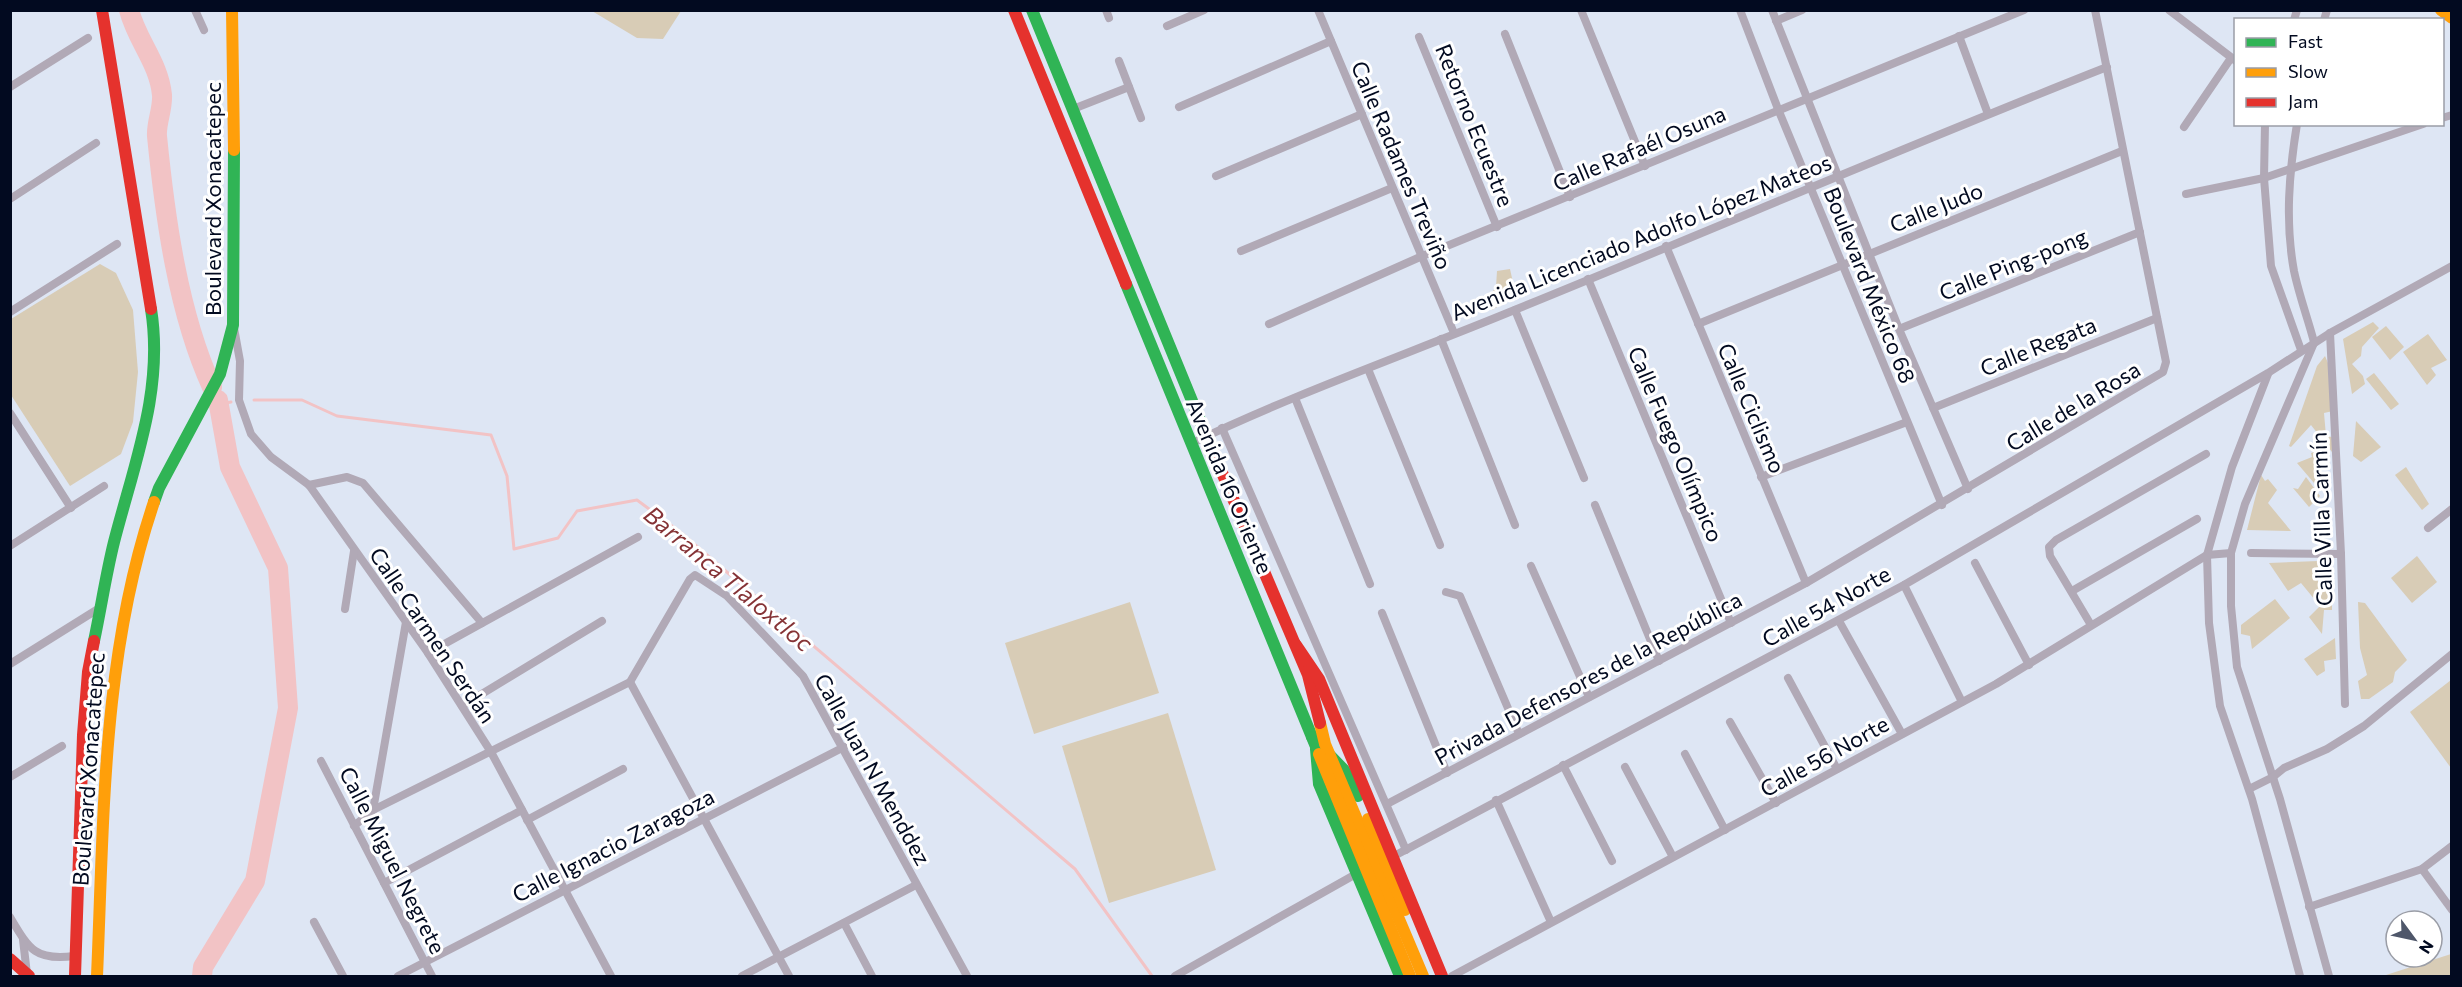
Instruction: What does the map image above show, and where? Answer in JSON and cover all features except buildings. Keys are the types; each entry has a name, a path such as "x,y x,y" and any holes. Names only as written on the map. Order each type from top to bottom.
{"main road":[{"name":"Boulevard Xonacatepec","path":"75,976 82,735 88,672 98,609 148,421 153,383 153,329 102,10"},
{"name":"Boulevard Xonacatepec","path":"98,976 109,715 125,606 140,544 159,488 220,374 233,325 235,261 232,10"},
{"name":"Avenida 16 Oriente","path":"1014,10 1410,976"},
{"name":"Avenida 16 Oriente","path":"1032,10 1206,436 1308,675 1317,720 1329,755"},
{"path":"2441,10 2451,18"},
{"path":"1296,645 1320,680 1394,856 1400,897 1423,976"},
{"path":"1314,743 1329,755 1353,782 1433,976"},
{"path":"1314,743 1319,784 1400,976"},
{"path":"1400,897 1442,976"},
{"path":"10,959 28,975"}],"street":[{"path":"195,10 204,30"},
{"path":"1167,26 1204,10"},
{"name":"Calle Radames Treviño","path":"1318,10 1420,257 1454,333"},
{"path":"1581,10 1645,166"},
{"name":"Boulevard México 68","path":"1740,10 1778,109 1942,505"},
{"name":"Boulevard México 68","path":"1772,10 1899,329 1968,489"},
{"path":"1776,21 1802,10"},
{"name":"Calle Rafaél Osuna","path":"1269,324 1420,257 2024,10"},
{"name":"Calle de la Rosa","path":"1806,583 1942,505 2163,372 2166,362 2095,10"},
{"path":"2169,10 2233,60 2184,127"},
{"path":"1504,34 1570,197"},
{"path":"1959,36 1988,114"},
{"name":"Retorno Ecuestre","path":"1419,37 1497,227"},
{"path":"10,87 88,38"},
{"path":"1179,107 1331,41"},
{"path":"1119,61 1141,118"},
{"name":"Avenida Licenciado Adolfo López Mateos","path":"1190,444 1222,428 1515,310 1836,175 2107,67"},
{"path":"1073,109 1129,87"},
{"path":"1216,176 1362,114"},
{"path":"2265,126 2264,178 2271,266 2301,350"},
{"path":"2297,126 2289,170 2290,232 2294,272 2314,342 2245,504 2231,553 2231,606 2237,667 2273,777 2329,976"},
{"path":"2186,194 2264,178 2417,126"},
{"path":"10,199 96,143"},
{"name":"Calle Judo","path":"1698,324 2122,151"},
{"path":"1241,251 1392,188"},
{"name":"Calle Ping-pong","path":"1899,329 2140,232"},
{"path":"10,312 117,244"},
{"name":"Calle Ciclismo","path":"1666,246 1806,583"},
{"name":"Calle 54 Norte","path":"1394,856 1904,585 2268,373 2314,342 2451,266"},
{"name":"Calle Fuego Olímpico","path":"1588,279 1731,623"},
{"path":"1515,310 1584,478"},
{"name":"Calle Regata","path":"1933,408 2157,318"},
{"name":"Calle Carmen Serdán","path":"233,325 240,362 239,400 250,434 271,457 309,485 428,653 491,752 611,976"},
{"name":"Calle Villa Carmín","path":"2330,333 2341,554 2344,704"},
{"path":"1441,339 1515,525"},
{"path":"1368,369 1440,545"},
{"path":"2268,373 2232,467 2207,555 2209,624 2220,706 2252,799 2300,976"},
{"path":"1295,398 1370,584"},
{"path":"10,413 14,428 71,508"},
{"path":"1761,477 1907,422"},
{"path":"1222,428 1406,850"},
{"path":"2091,625 2050,556 2049,547 2056,540 2206,454"},
{"path":"309,485 347,477 363,483 482,624"},
{"path":"10,546 104,486"},
{"path":"1595,505 1659,662"},
{"path":"2428,528 2451,509"},
{"path":"2072,591 2197,519"},
{"path":"428,653 638,537"},
{"path":"345,609 354,551"},
{"path":"2207,555 2231,553"},
{"path":"2251,554 2341,554"},
{"name":"Calle 56 Norte","path":"1452,976 2029,665 2207,555"},
{"path":"1975,563 2029,665"},
{"path":"1531,566 1589,697"},
{"name":"Calle Juan N Menddez","path":"630,682 690,579 695,575 727,596 802,676 844,747 916,885 967,976"},
{"name":"Privada Defensores de la República","path":"1387,804 1806,583"},
{"path":"1904,585 1962,702"},
{"path":"1446,592 1460,596 1519,734"},
{"path":"10,664 98,609"},
{"path":"1383,613 1447,773"},
{"path":"462,706 602,621"},
{"path":"1839,621 1902,734"},
{"path":"373,810 406,622"},
{"path":"2249,789 2273,777 2284,768 2327,749 2364,726 2451,654"},
{"path":"1788,678 1837,769"},
{"path":"354,826 373,810 630,682 789,976"},
{"path":"1730,722 1776,803"},
{"path":"10,777 62,746"},
{"name":"Calle Ignacio Zaragoza","path":"398,976 844,747"},
{"path":"1685,754 1725,830"},
{"name":"Calle Miguel Negrete","path":"321,760 432,976"},
{"path":"1563,765 1612,861"},
{"path":"1625,767 1673,857"},
{"path":"527,820 624,769"},
{"path":"1496,800 1551,922"},
{"path":"384,883 522,810"},
{"path":"2309,907 2422,869 2451,846"},
{"path":"2422,869 2451,910"},
{"path":"1175,976 1356,874"},
{"path":"742,976 916,885"},
{"path":"10,917 23,940 42,956 55,958 74,956"},
{"path":"314,922 343,976"},
{"path":"844,923 872,976"},
{"path":"23,940 28,975"}],"shaded area":[{"path":"592,11 681,11 663,39 637,38"},
{"path":"100,264 116,273 133,310 138,372 133,422 121,454 70,486 11,395 11,319"},
{"path":"1510,269 1516,296 1492,310 1487,299 1496,287 1497,271"},
{"path":"2373,322 2379,328 2362,347 2361,356 2352,364 2363,376 2365,384 2352,394 2343,339"},
{"path":"2386,326 2404,347 2390,360 2372,337"},
{"path":"2428,334 2447,360 2431,368 2436,375 2427,385 2403,352"},
{"path":"2325,356 2336,382 2333,411 2324,413 2326,436 2332,437 2332,452 2311,425 2291,447 2289,446 2317,366"},
{"path":"2374,373 2399,404 2391,410 2366,379"},
{"path":"2356,421 2381,447 2361,462 2353,456"},
{"path":"2314,452 2320,490 2297,463 2312,457 2311,453"},
{"path":"2406,467 2429,504 2422,510 2395,475"},
{"path":"2261,475 2265,481 2268,479 2277,490 2268,503 2291,531 2247,530"},
{"path":"2306,477 2320,496 2309,507 2293,488 2298,489"},
{"path":"2417,556 2437,582 2412,603 2391,578"},
{"path":"2318,561 2318,582 2332,584 2332,610 2324,610 2322,634 2309,617 2320,606 2301,583 2288,591 2269,563"},
{"path":"2275,599 2290,618 2252,649 2250,636 2241,634 2241,625"},
{"path":"1130,602 1159,693 1034,734 1005,643"},
{"path":"2358,602 2365,603 2407,660 2395,672 2393,682 2369,699 2361,699 2358,681 2367,675 2360,648"},
{"path":"2335,638 2336,659 2324,661 2325,671 2317,676 2304,659"},
{"path":"2451,680 2451,768 2410,712"},
{"path":"1168,713 1216,870 1109,903 1062,746"},
{"path":"2451,954 2451,976 2383,976 2405,969 2444,969 2444,956"}],"waterway":[{"path":"129,10 160,83 162,100 157,136 169,232 190,328 212,387"},
{"path":"202,976 203,967 255,881 288,708 278,568 230,467 218,400"},
{"name":"Barranca Tlaloxtloc","path":"254,400 302,400 337,416 491,435 507,476 514,549 558,538 577,511 637,500 680,532 1075,869 1152,976"},
{"name":"Barranca Tlaloxtloc","path":"220,404 231,402"}],"traffic: fast":[{"path":"1032,10 1206,435"},
{"path":"154,502 159,488 220,374 233,325 234,150"},
{"path":"1126,284 1319,754"},
{"path":"94,641 111,554 138,455 150,398 154,369 151,309"},
{"path":"1312,737 1344,770 1358,796"},
{"path":"1316,749 1319,784 1400,976"}],"traffic: slow":[{"path":"232,10 234,150"},
{"path":"2441,10 2452,18"},
{"path":"97,976 104,796 115,677 124,618 137,560 154,502"},
{"path":"1320,723 1325,744 1423,976"},
{"path":"1319,754 1410,976"},
{"path":"1368,819 1405,910"}],"traffic: jam":[{"path":"102,10 151,309"},
{"path":"1014,10 1126,284"},
{"path":"1206,435 1308,675 1320,723"},
{"path":"75,976 83,735 88,672 94,641"},
{"path":"1296,645 1319,679 1442,976"},
{"path":"10,959 29,976"}]}
